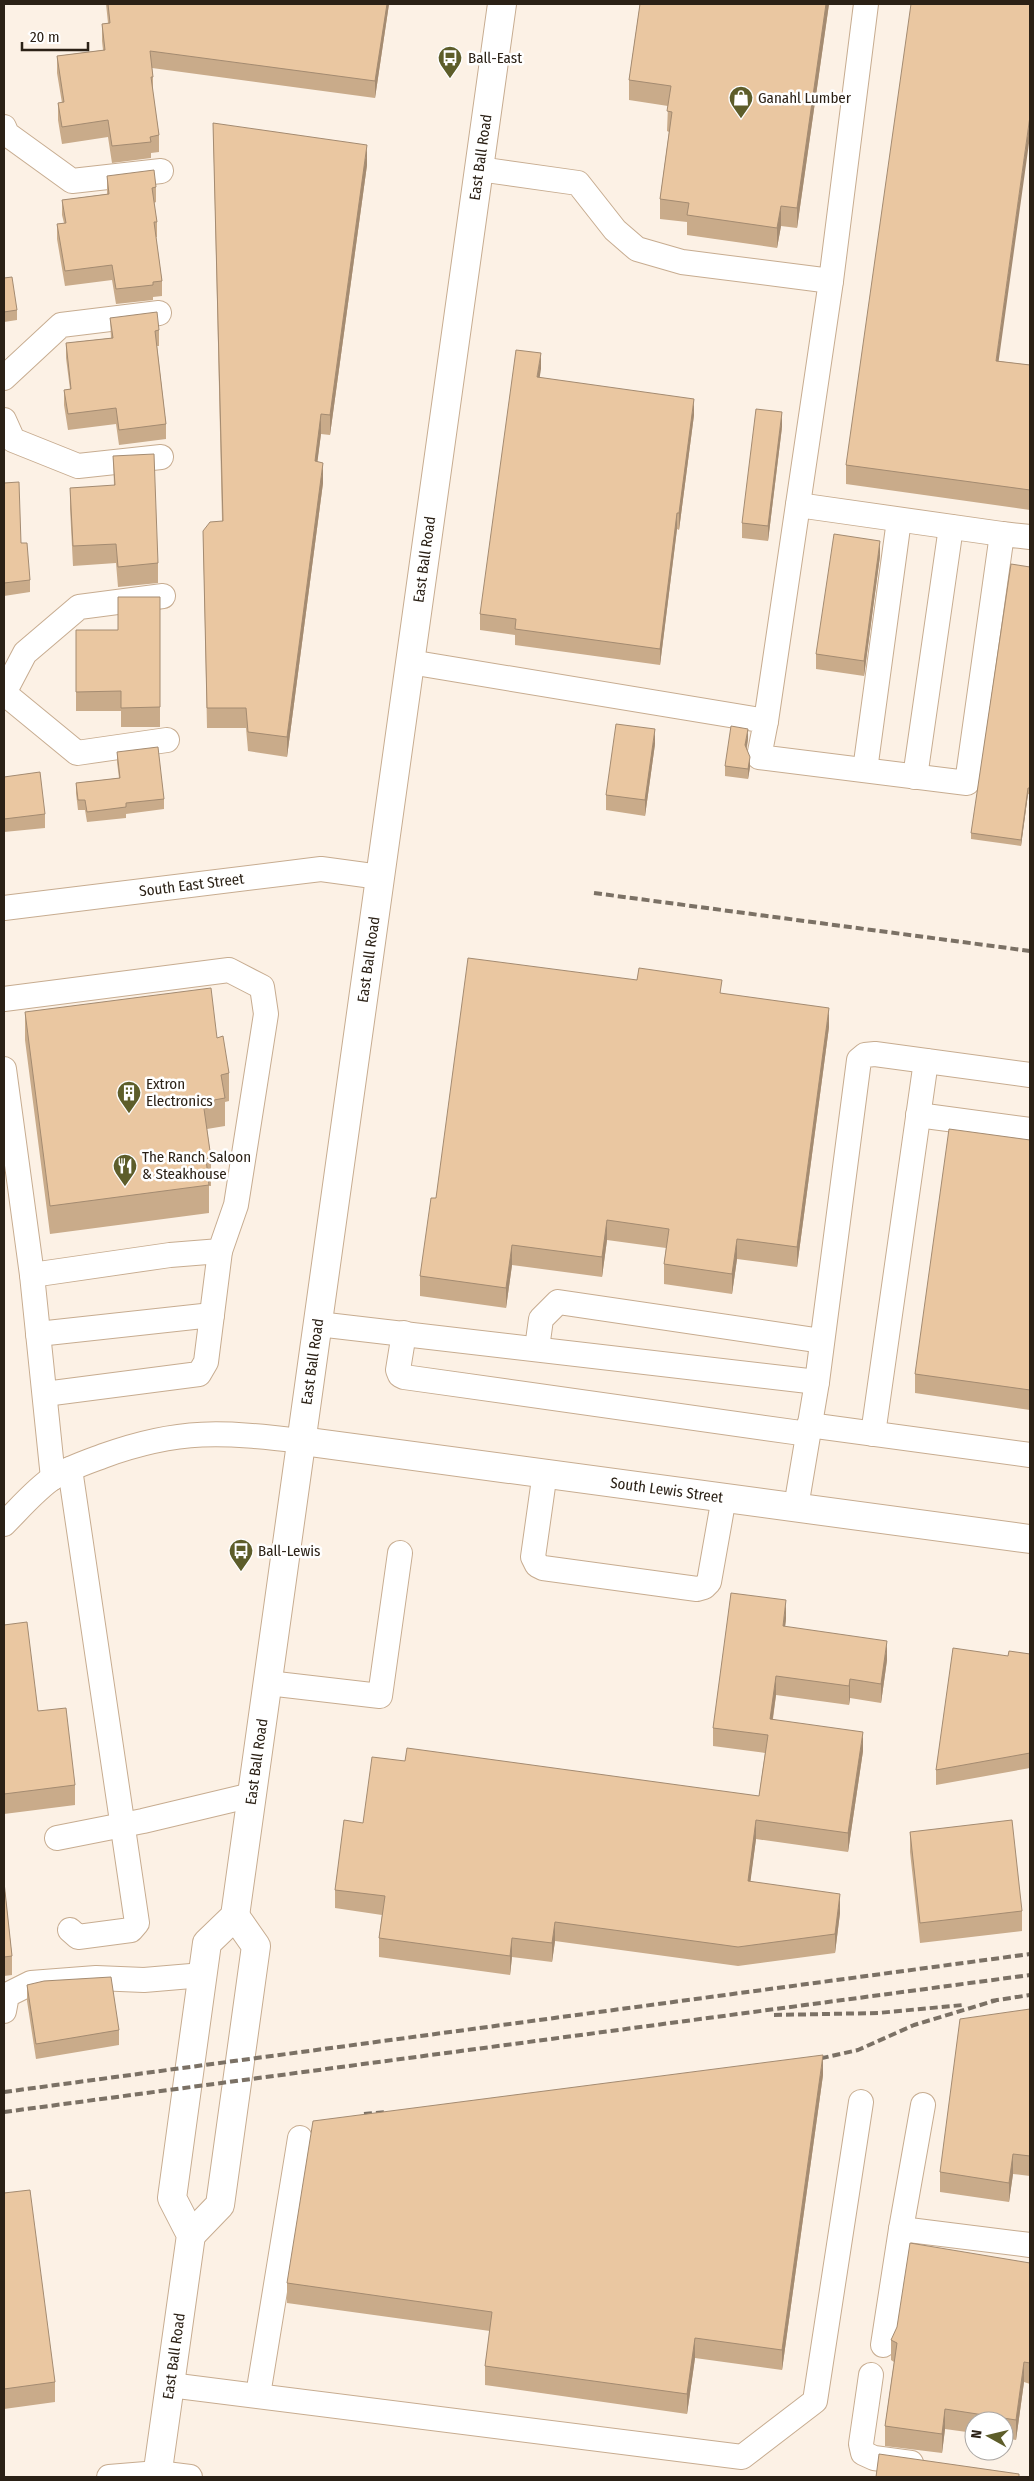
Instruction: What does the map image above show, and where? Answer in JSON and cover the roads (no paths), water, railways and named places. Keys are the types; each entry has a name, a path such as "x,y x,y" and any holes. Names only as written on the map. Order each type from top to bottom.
{"main road":[{"name":"East Ball Road","path":"235,1916 502,4"},
{"name":"South Lewis Street","path":"302,1441 545,1472 1030,1539"},
{"path":"235,1916 256,1946 223,2186 220,2205 191,2235 172,2198 202,1976 207,1943 235,1916"},
{"name":"East Ball Road","path":"158,2475 191,2235"}],"street":[{"path":"866,4 831,282 766,721 759,756 967,783 1002,534"},
{"path":"4,127 7,134 72,181 161,171"},
{"path":"479,169 578,183 615,230 637,249 682,262 831,282"},
{"path":"4,378 61,326 159,314"},
{"path":"4,420 13,440 78,466 161,457"},
{"path":"798,505 1030,537"},
{"path":"865,770 900,520"},
{"path":"915,776 951,527"},
{"path":"163,596 79,607 25,653 4,693 77,752 167,740"},
{"path":"410,662 766,721"},
{"name":"South East Street","path":"4,908 321,869 380,877"},
{"path":"4,999 229,970 262,987 266,1014 236,1205 220,1251 206,1362 198,1374 45,1394"},
{"path":"796,1507 817,1382 859,1060 865,1055 875,1054 1030,1075"},
{"path":"873,1434 926,1061"},
{"path":"4,1069 32,1275 45,1394 62,1473 137,1923 134,1928 126,1931 78,1937 70,1930"},
{"path":"918,1115 1030,1130"},
{"path":"32,1275 170,1254 220,1251"},
{"path":"537,1348 541,1319 558,1302 822,1341"},
{"path":"38,1334 212,1315"},
{"path":"318,1324 817,1382"},
{"path":"404,1333 398,1370 404,1377 809,1430 873,1434 1030,1455"},
{"path":"4,1524 62,1473 130,1446 166,1437 196,1433 233,1433 302,1441"},
{"path":"545,1472 533,1557 536,1565 553,1570 697,1589 704,1587 709,1582 724,1497"},
{"path":"268,1683 380,1696 400,1553"},
{"path":"58,1838 252,1795"},
{"path":"4,2011 7,1995 31,1983 96,1978 144,1980 202,1976"},
{"path":"170,2385 742,2457 815,2401 861,2102"},
{"path":"883,2345 923,2105"},
{"path":"258,2396 300,2138"},
{"path":"901,2229 1030,2245"},
{"path":"871,2376 862,2444 863,2454 874,2458 933,2466"},
{"path":"110,2477 158,2475 190,2477"}],"railway":[{"path":"594,893 1030,951"},
{"path":"4,2092 1030,1954"},
{"path":"4,2112 1030,1975"},
{"path":"991,2001 1030,1995"},
{"path":"809,2061 858,2050 914,2025 997,2000"},
{"path":"774,2015 878,2013 963,2005"},
{"path":"364,2114 387,2112"}],"place":[{"name":"Ball-East","path":"450,79"},
{"name":"Ganahl Lumber","path":"741,119"},
{"name":"Extron Electronics","path":"129,1114"},
{"name":"The Ranch Saloon & Steakhouse","path":"125,1187"},
{"name":"Ball-Lewis","path":"241,1572"}]}
